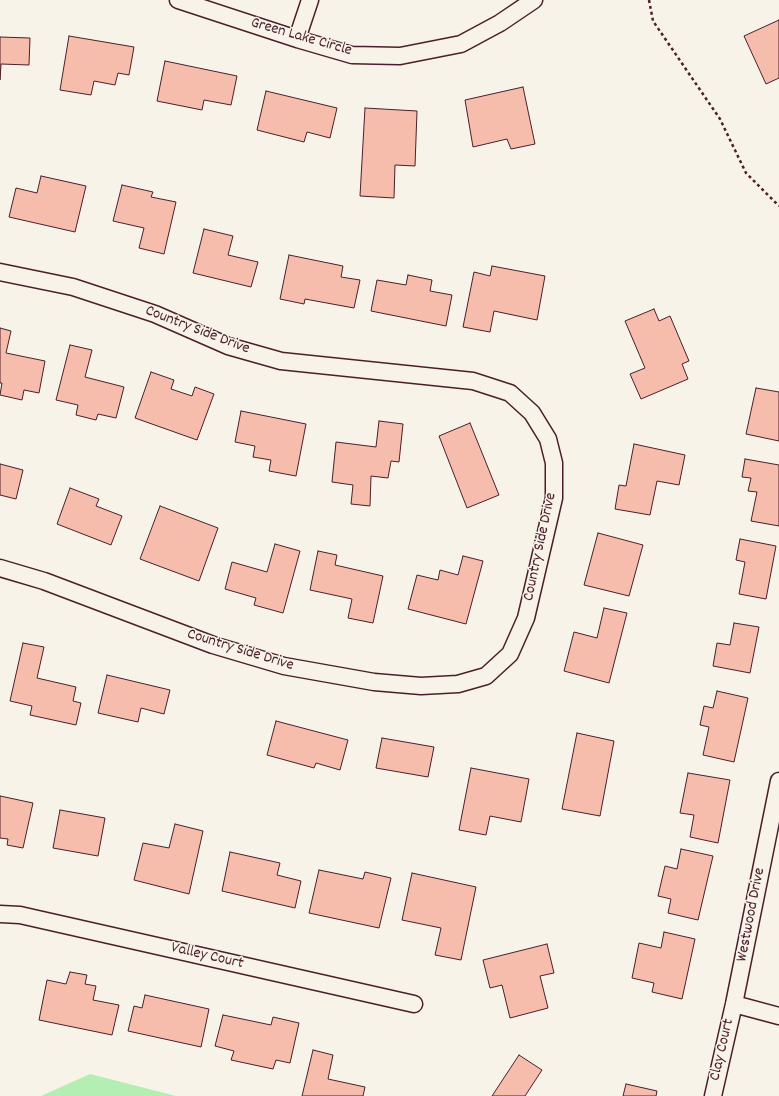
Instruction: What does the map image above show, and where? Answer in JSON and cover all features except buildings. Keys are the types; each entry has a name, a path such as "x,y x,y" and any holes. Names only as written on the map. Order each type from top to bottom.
{"street":[{"name":"Green Lake Circle","path":"178,0 192,3 297,39 352,54 400,56 461,44 500,23 534,0"},
{"path":"297,39 310,0"},
{"name":"Country Side Drive","path":"0,272 73,287 155,314 228,346 281,361 473,381 510,393 532,413 548,439 554,463 554,498 526,618 510,654 486,676 458,684 420,686 374,682 284,666 213,645 44,581 0,568"},
{"name":"Westwood Drive","path":"734,1004 779,781"},
{"name":"Valley Court","path":"0,914 20,915 414,1004"},
{"path":"734,1004 779,1016"},
{"name":"Clay Court","path":"713,1096 734,1004"}],"path":[{"path":"649,0 653,21 720,119 746,173 779,206"}],"green space":[{"path":"90,1074 176,1096 41,1096"}]}
